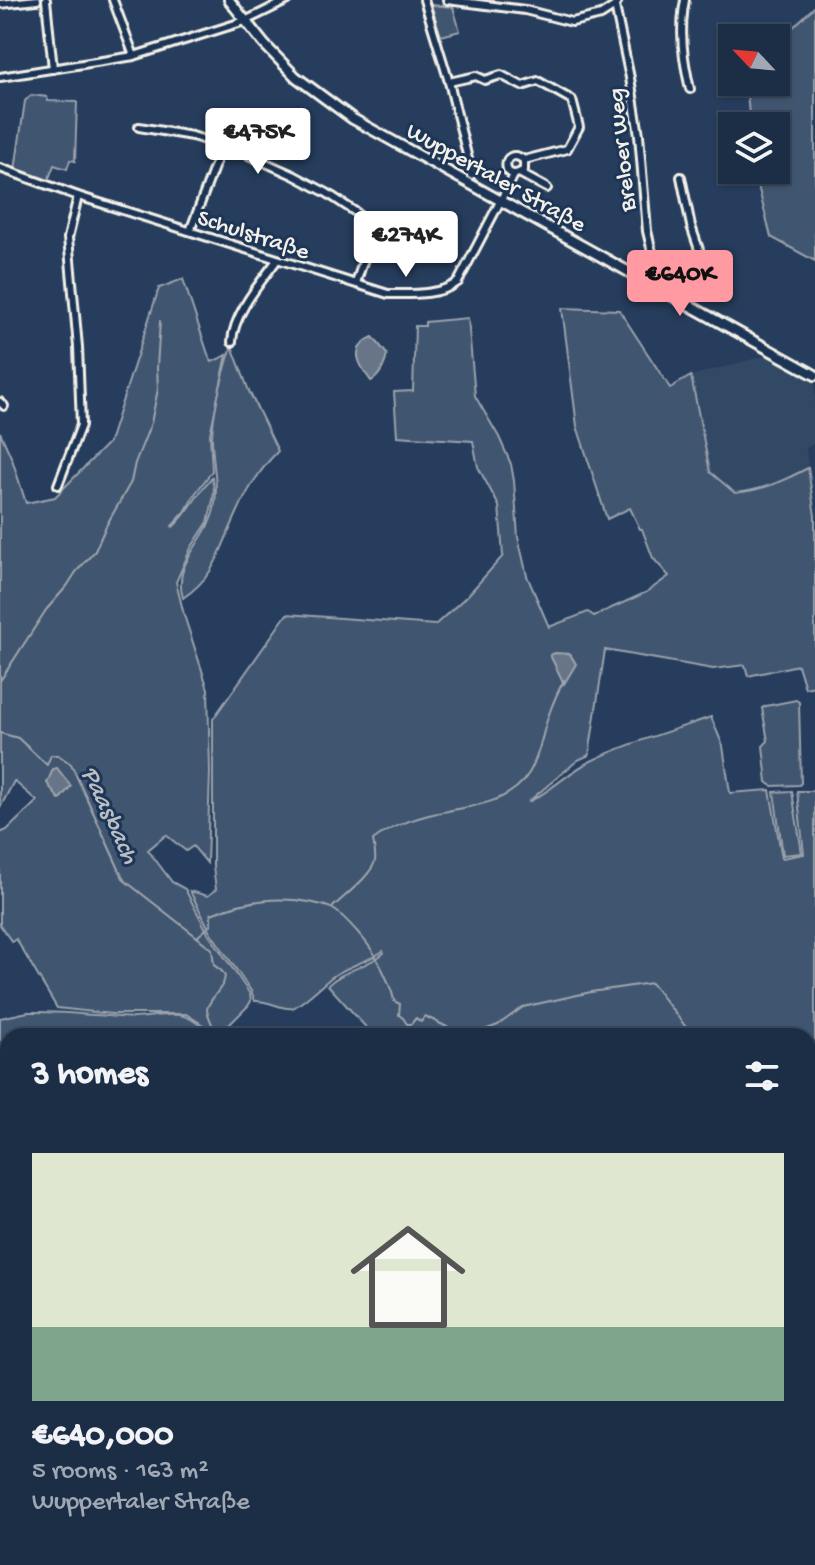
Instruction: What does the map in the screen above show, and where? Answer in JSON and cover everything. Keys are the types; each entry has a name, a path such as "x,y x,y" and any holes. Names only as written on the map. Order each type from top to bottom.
{"main road":[{"name":"Wuppertaler Straße","path":"229,0 296,77 353,119 815,375"}],"street":[{"path":"0,4 37,0"},
{"path":"46,0 53,69"},
{"path":"113,0 134,56"},
{"path":"0,77 134,56 245,21 288,0"},
{"path":"424,0 449,82 471,175"},
{"path":"447,0 525,10 572,22 597,16 616,3"},
{"path":"685,0 683,45 690,89"},
{"name":"Breloer Weg","path":"616,3 639,135 647,231 661,290"},
{"path":"449,82 476,76 485,80 501,75 522,86 538,81 572,100 579,127 567,149 524,160"},
{"path":"139,127 192,136 235,149 293,175 357,213 366,229 366,253 356,283"},
{"path":"190,231 222,146"},
{"path":"501,201 518,174 524,170 524,160 514,156 506,162 509,173 518,174 547,188"},
{"name":"Schulstraße","path":"0,168 78,196 388,294 411,294 453,286 463,276 501,201"},
{"path":"676,298 707,281 708,276 691,226 681,177"},
{"path":"58,485 81,425 68,238 78,196"},
{"path":"232,342 237,319 277,260"}],"shaded area":[{"path":"431,5 453,7 460,31 441,36"},
{"path":"815,6 815,261 771,237 758,184 790,184 790,112 749,112 747,96 790,96 790,30"},
{"path":"31,95 47,97 48,101 77,102 75,161 70,160 67,169 54,165 48,181 15,170 25,101"},
{"path":"183,279 209,357 212,362 227,355 210,434 212,471 172,526 184,516 212,477 214,489 208,522 191,548 176,582 208,689 210,772 207,863 193,846 186,851 166,835 148,850 172,882 185,889 208,933 250,994 248,1006 225,1028 208,1028 186,1014 112,1014 57,1008 16,939 12,942 0,925 0,833 37,801 14,781 0,808 0,432 26,503 55,497 109,442 159,288"},
{"path":"562,308 619,310 670,388 691,376 710,472 735,493 773,484 808,468 815,516 815,686 805,688 798,665 748,676 745,665 713,669 605,650 589,755 578,760 528,802 589,762 711,717 723,746 730,793 770,790 782,858 804,854 797,791 815,791 815,1028 366,1028 328,985 377,958 383,951 338,973 292,1008 255,1001 211,933 190,891 208,896 216,889 213,867 213,719 287,614 435,625 468,595 503,556 499,506 478,467 473,441 397,436 394,392 413,391 415,326 425,326 425,322 468,318 475,396 511,464 518,537 527,576 549,627 588,612 594,616 647,592 669,576 653,558 630,508 607,519 577,426"},
{"path":"373,337 387,354 382,369 371,381 360,363 358,352 365,341"},
{"path":"232,346 249,391 278,451 247,492 209,572 183,598 182,574 209,524 215,503 213,427"},
{"path":"768,355 815,381 815,443 806,448 808,468 774,485 735,493 710,472 691,376"},
{"path":"570,654 576,664 564,684 550,655"},
{"path":"796,700 799,702 801,783 772,786 767,782 763,746 768,741 762,708"},
{"path":"57,768 71,786 60,799 47,783 53,769"},
{"path":"792,791 802,853 783,855 774,792"},
{"path":"28,1012 134,1018 178,1015 204,1028 0,1028 0,1018"}],"waterway":[{"path":"0,681 46,610 95,551 131,482 151,423 158,389 160,321"},
{"path":"333,907 372,867 375,859 373,840 398,825 418,818 493,801 522,783 536,759 549,714 564,680"},
{"name":"Paasbach","path":"0,733 18,738 47,765 51,755 58,755 71,764 124,880 197,937 211,925 211,914 247,903 296,900 333,909 362,937 375,955 394,1001 400,1004 399,1015 407,1024 416,1018 421,1022 425,1016 449,1028"},
{"path":"197,937 212,949 214,965 225,978 207,1010 213,1028"},
{"name":"Paasbach","path":"490,1028 523,1007 651,983 687,1028"}]}
